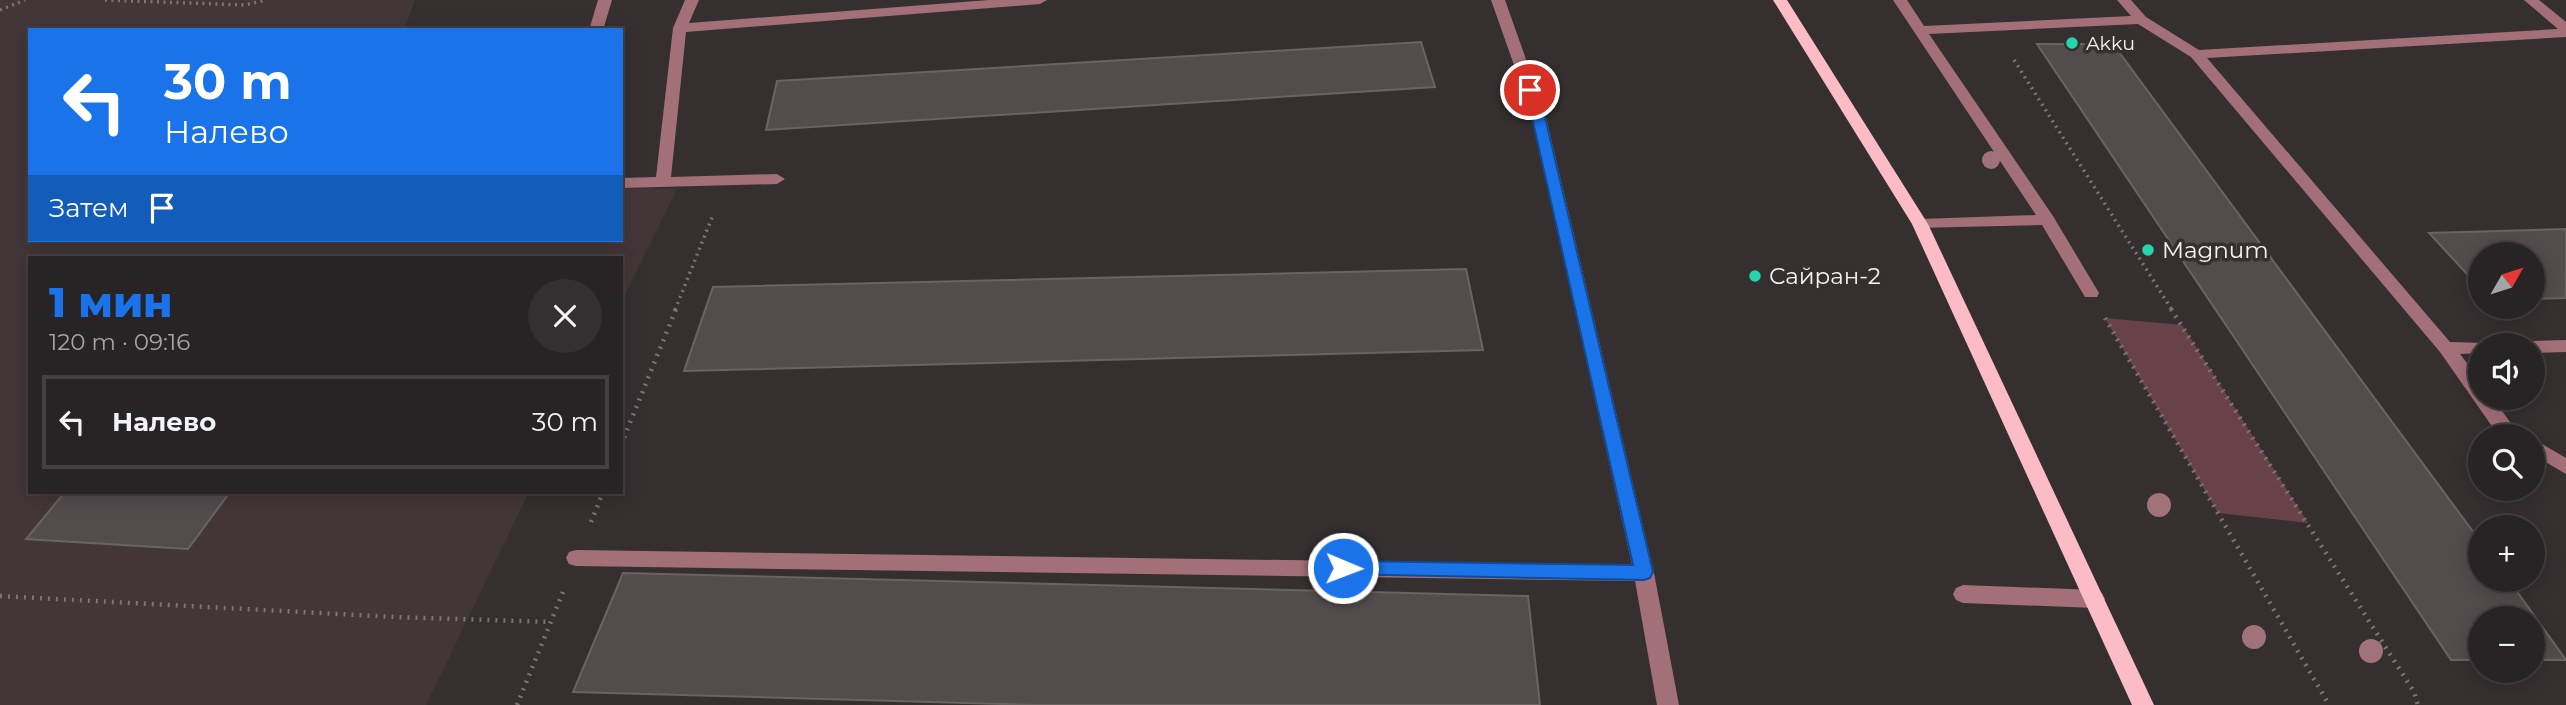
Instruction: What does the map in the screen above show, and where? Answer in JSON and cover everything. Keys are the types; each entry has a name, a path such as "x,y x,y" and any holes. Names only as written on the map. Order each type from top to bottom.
{"main road":[{"path":"1780,0 1920,224 2143,705"}],"street":[{"path":"597,28 605,0"},
{"path":"663,182 680,28 692,0"},
{"path":"680,28 1040,0"},
{"path":"1497,0 1538,113 1644,572 1668,705"},
{"path":"1900,0 2047,220 2091,293"},
{"path":"2124,0 2141,20 2196,54 2446,348 2468,378"},
{"path":"2531,0 2566,31"},
{"path":"1921,30 2141,20"},
{"path":"2196,54 2566,31"},
{"path":"623,183 777,179"},
{"path":"1920,224 2047,220"},
{"path":"2545,346 2566,346"},
{"path":"2446,348 2468,347"},
{"path":"2545,453 2566,467"},
{"path":"576,558 1644,572"},
{"path":"1963,594 2095,599"}],"path":[{"path":"0,10 25,0"},
{"path":"105,0 246,5 266,0"},
{"path":"1993,26 2400,669 2414,692 2418,705"},
{"path":"623,440 727,181"},
{"path":"2091,293 2329,705"},
{"path":"517,705 602,494"},
{"path":"0,596 394,617 551,622"}],"shaded area":[{"path":"0,0 415,0 405,28 28,28 28,242 623,242 623,188 677,189 623,299 623,256 28,256 28,494 528,494 426,705 0,705"},
{"path":"2105,318 2182,325 2308,523 2218,513"}],"building":[{"path":"1421,42 1435,87 766,130 777,81"},
{"path":"2037,44 2113,44 2468,525 2468,592 2517,592 2527,606 2468,606 2468,660 2451,660"},
{"path":"2566,229 2566,298 2545,299 2545,242 2468,242 2468,275 2429,233"},
{"path":"1466,269 1483,350 684,371 713,287"},
{"path":"63,494 229,494 188,549 26,539"},
{"path":"623,573 1528,596 1540,705 1036,705 573,692"},
{"path":"2545,631 2566,660 2545,660"}],"place":[{"name":"Akku","path":"2072,43"},
{"name":"Magnum","path":"2148,250"},
{"name":"Сайран-2","path":"1755,276"}],"route":[{"path":"1343,568 1644,572 1538,113 1530,90"}]}
